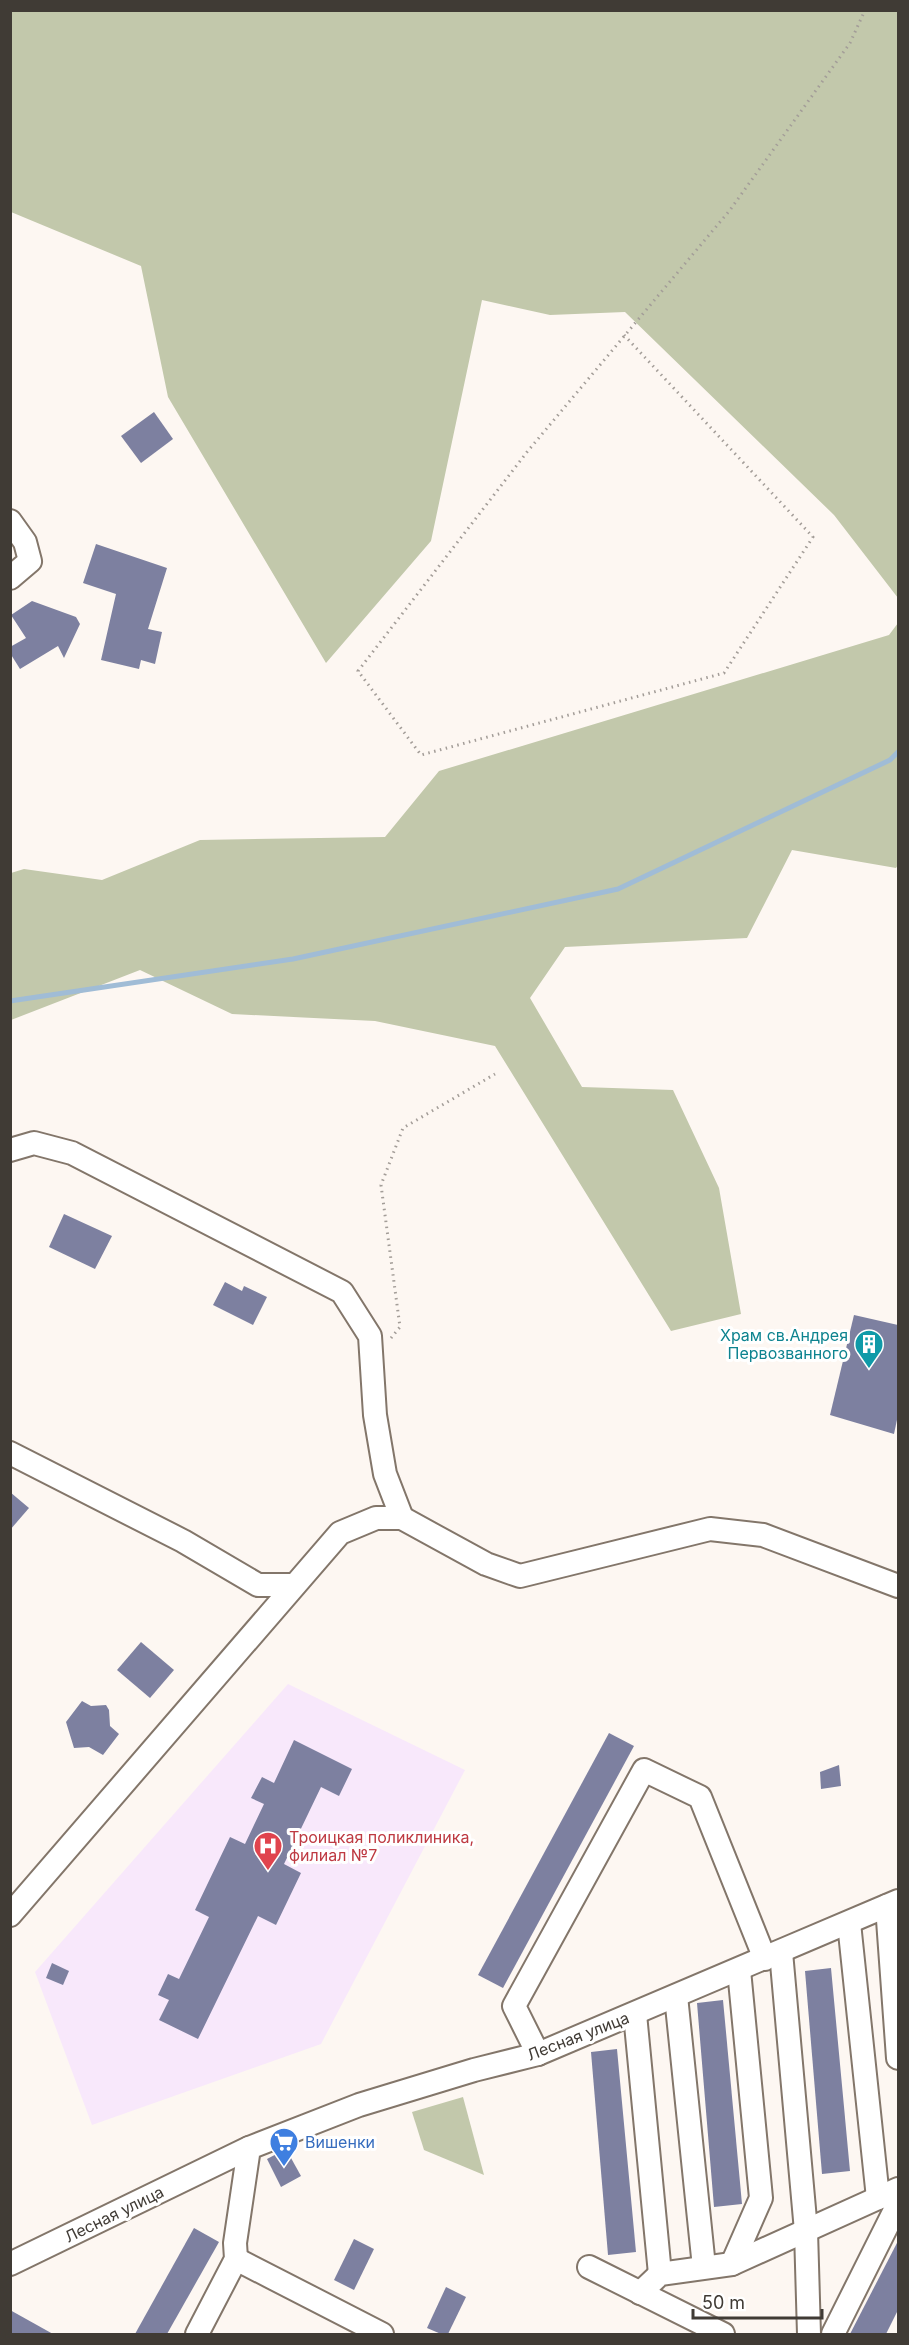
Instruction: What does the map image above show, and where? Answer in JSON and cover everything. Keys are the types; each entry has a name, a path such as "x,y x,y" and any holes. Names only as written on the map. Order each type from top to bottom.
{"street":[{"path":"10,521 25,542 30,561 10,578"},
{"path":"10,1150 34,1143 72,1153 342,1292 370,1336 375,1416 385,1474 402,1518"},
{"path":"10,1453 183,1541 258,1585 294,1585"},
{"path":"10,1915 340,1533 376,1518 402,1518 486,1564 520,1576 710,1529 763,1535 898,1586"},
{"path":"538,2054 513,2006 644,1770 700,1797 773,1956 806,2231 809,2334"},
{"path":"893,1904 898,2058"},
{"name":"Лесная улица","path":"10,2264 249,2148 359,2106 474,2070 538,2054 893,1904"},
{"path":"833,2334 892,2197 849,1923"},
{"path":"732,2264 761,2198 739,1970"},
{"path":"676,1996 704,2267"},
{"path":"635,2014 660,2274"},
{"path":"197,2334 236,2259 235,2243 249,2148"},
{"path":"640,2293 660,2274 732,2264 806,2231 892,2197"},
{"path":"236,2259 382,2334"},
{"path":"589,2267 723,2334"}],"path":[{"path":"624,335 813,537 724,673 421,755 358,671 527,452 624,335 730,210 850,43 865,10"},
{"path":"372,1359 400,1327 381,1185 403,1128 495,1074"}],"shaded area":[{"name":"Троицкая поликлиника, филиал №7","path":"288,1684 465,1770 321,2044 92,2125 35,1972"}],"green space":[{"path":"10,11 898,11 898,598 834,515 625,312 550,315 482,300 431,541 326,663 168,397 141,266 11,212"},
{"path":"898,623 898,865 896,868 792,850 747,938 565,947 530,998 582,1087 673,1090 719,1188 741,1314 671,1331 495,1046 375,1021 232,1014 140,970 11,1020 11,873 24,869 102,880 200,840 385,837 439,771 889,635"},
{"path":"463,2097 484,2175 424,2150 412,2112"}],"building":[{"path":"154,412 173,439 141,463 121,436"},
{"path":"96,544 167,568 148,629 162,632 155,664 141,660 139,669 101,660 116,594 83,583"},
{"path":"32,601 76,617 80,624 64,658 58,646 20,669 10,653 10,647 26,638 11,615"},
{"path":"64,1214 112,1236 95,1269 49,1247"},
{"path":"225,1282 242,1291 244,1286 267,1297 253,1325 213,1305"},
{"name":"Храм св.Андрея Первозванного","path":"854,1315 898,1325 898,1415 894,1434 830,1415"},
{"path":"10,1492 29,1508 10,1530"},
{"path":"141,1642 174,1670 150,1698 117,1670"},
{"path":"82,1701 91,1706 106,1705 109,1710 110,1726 119,1734 103,1755 89,1747 74,1748 66,1722"},
{"path":"609,1733 634,1746 503,1988 478,1975"},
{"path":"294,1740 352,1769 339,1796 321,1787 284,1864 301,1873 276,1925 258,1916 198,2039 159,2020 169,2000 158,1995 168,1974 179,1979 209,1917 195,1910 230,1837 245,1844 264,1804 251,1798 262,1777 274,1783"},
{"path":"839,1765 841,1786 821,1789 820,1772"},
{"path":"52,1963 69,1971 63,1985 46,1978"},
{"path":"831,1968 850,2171 822,2174 805,1971"},
{"path":"723,2000 742,2204 714,2207 697,2003"},
{"path":"617,2049 636,2252 608,2255 591,2052"},
{"name":"Вишенки","path":"286,2149 301,2176 281,2187 267,2159"},
{"path":"194,2228 219,2242 167,2334 135,2334"},
{"path":"354,2239 374,2249 354,2290 334,2280"},
{"path":"898,2241 898,2310 886,2334 850,2334"},
{"path":"446,2287 466,2297 448,2334 441,2334 427,2328"},
{"path":"10,2310 53,2334 10,2334"}],"waterway":[{"path":"10,1001 293,959 618,889 890,760 898,752"}],"place":[{"name":"Храм св.Андрея Первозванного","path":"869,1370"},
{"name":"Троицкая поликлиника, филиал №7","path":"268,1872"},
{"name":"Вишенки","path":"284,2168"}]}
